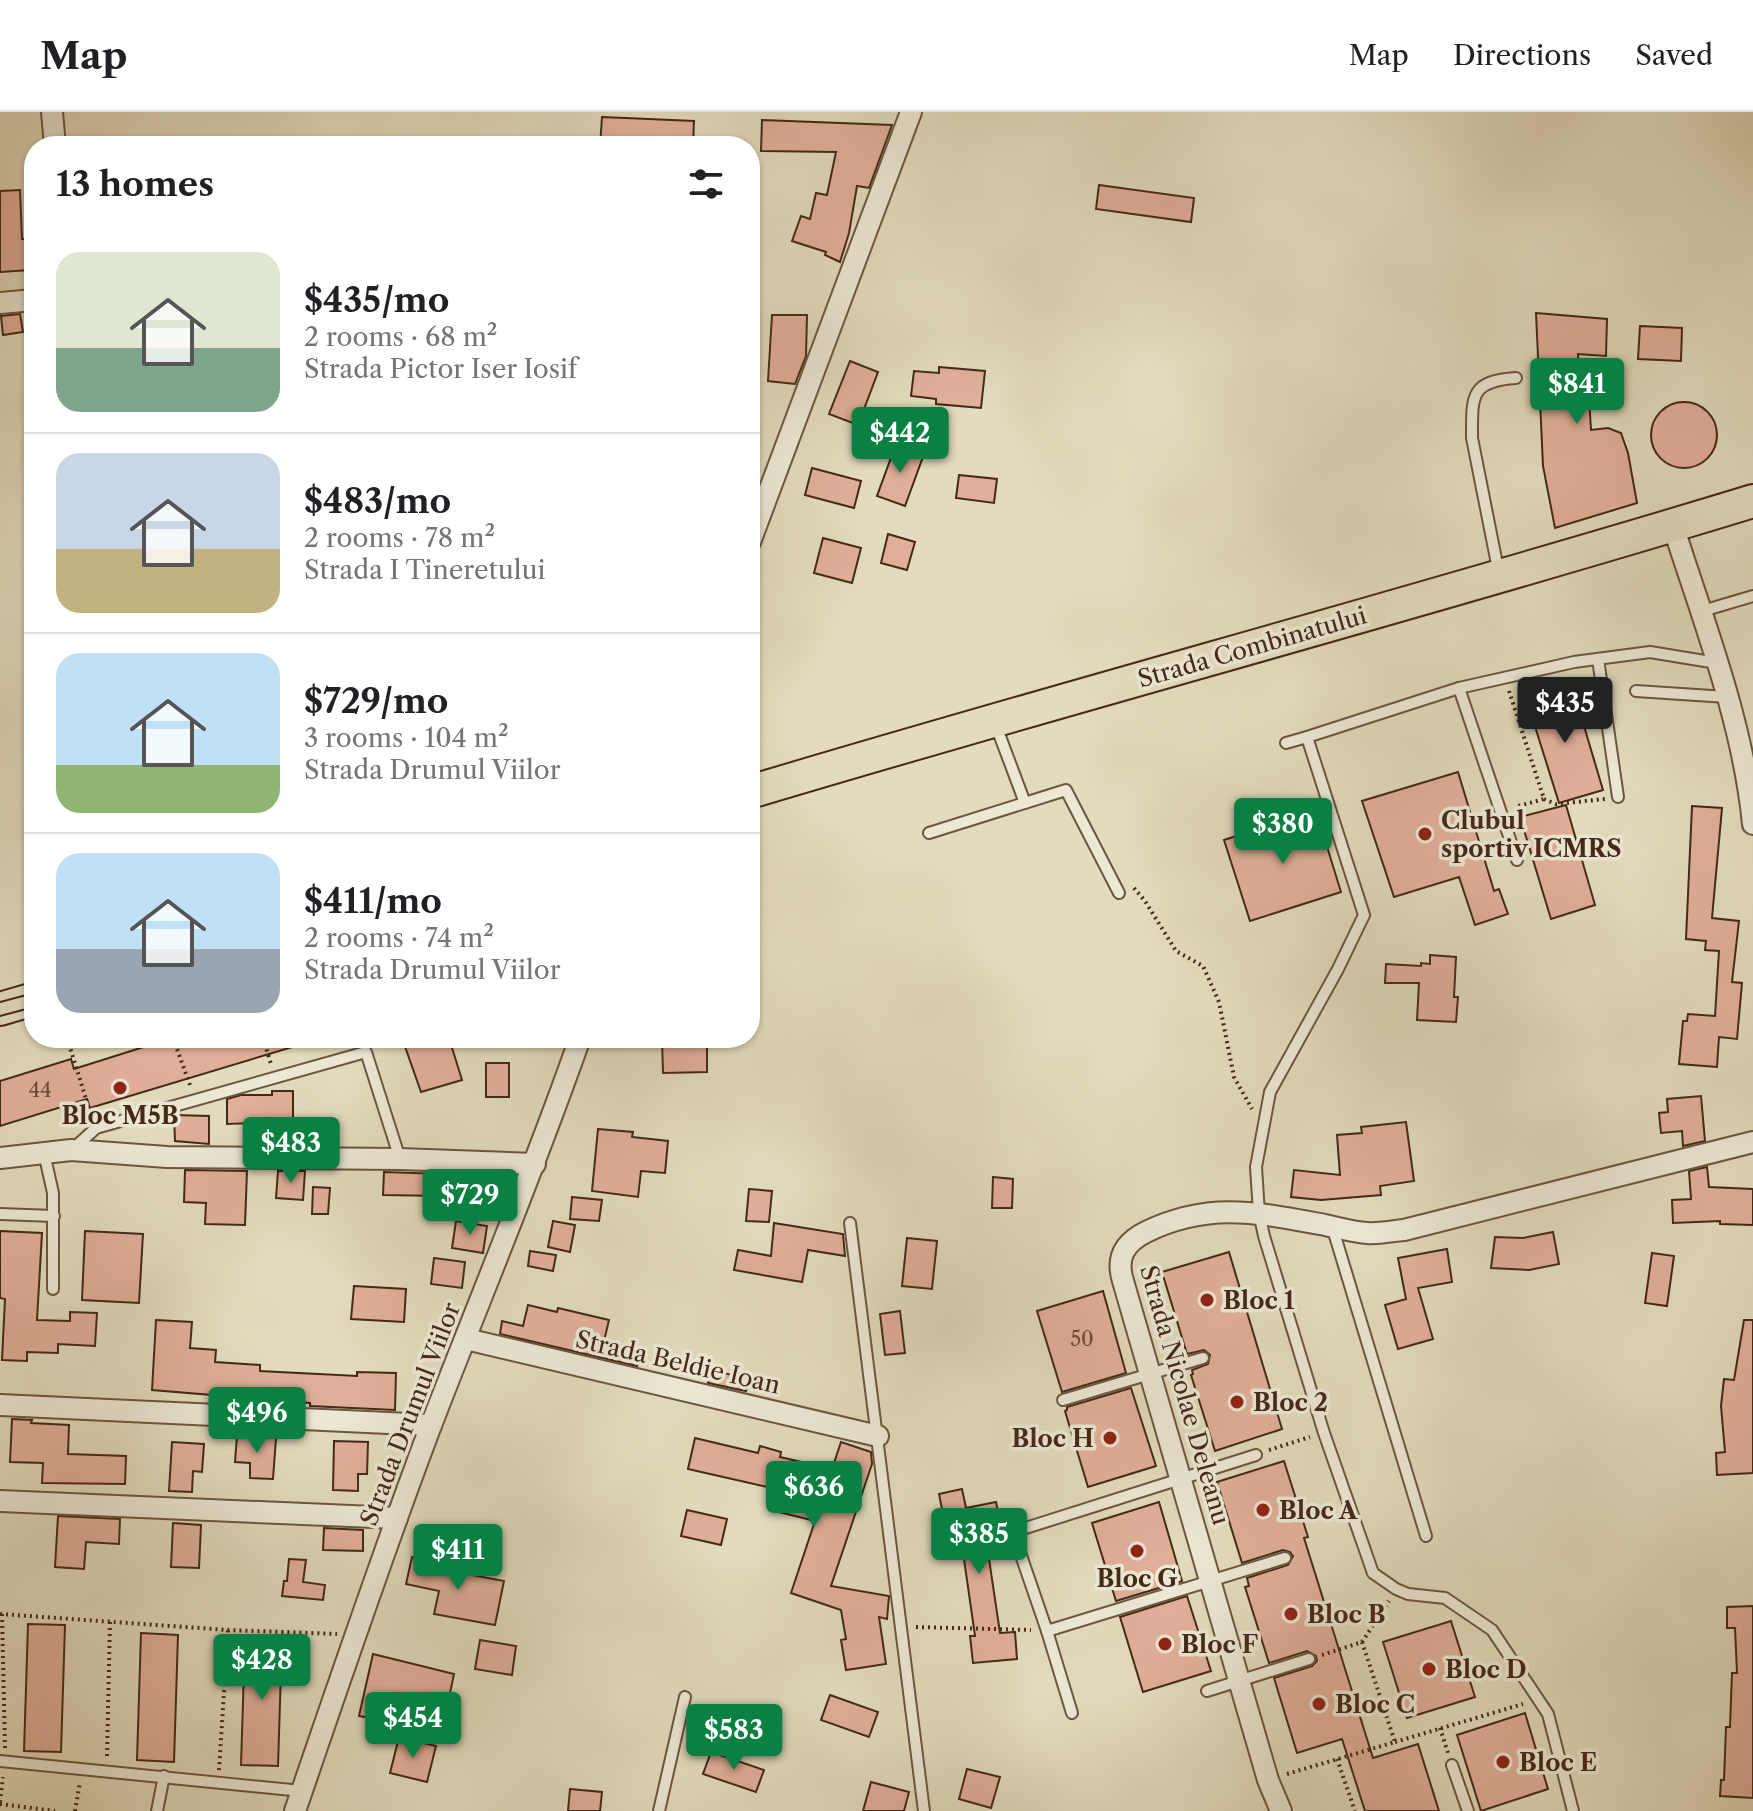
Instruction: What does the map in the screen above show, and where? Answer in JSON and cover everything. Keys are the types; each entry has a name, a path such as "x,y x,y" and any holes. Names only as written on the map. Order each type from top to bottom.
{"main road":[{"name":"Strada Combinatului","path":"760,789 1753,501"},
{"path":"0,1009 24,1002"}],"street":[{"path":"52,112 54,136"},
{"path":"760,515 911,112"},
{"path":"0,303 24,301"},
{"path":"1673,526 1745,763 1753,824"},
{"name":"Strada Drumul Viilor","path":"295,1811 354,1635 431,1425 535,1164 576,1048"},
{"name":"Strada Nicolae Deleanu","path":"1281,1811 1268,1780 1119,1269 1121,1254 1142,1234 1168,1222 1216,1211 1259,1213 1367,1233 1404,1230 1753,1142"},
{"path":"0,1158 71,1150 167,1157 400,1159 535,1164"},
{"name":"Strada Beldie Ioan","path":"466,1339 878,1436"},
{"path":"0,1405 431,1425"},
{"path":"0,1501 397,1518"}],"lane":[{"path":"1500,576 1472,438 1472,415 1475,395 1483,385 1494,379 1516,378"},
{"path":"1699,612 1753,596"},
{"path":"1286,743 1459,688 1598,659 1650,652 1717,663"},
{"path":"1598,659 1618,797"},
{"path":"1459,688 1517,860"},
{"path":"1636,691 1727,697"},
{"path":"994,719 1025,803"},
{"path":"1307,737 1364,915 1270,1092 1256,1167 1259,1213 1324,1433 1373,1573 1408,1594 1445,1598 1492,1630 1548,1714 1573,1811"},
{"path":"929,833 1066,790 1119,893"},
{"path":"71,1150 96,1128 366,1052 400,1159"},
{"path":"44,1153 53,1193 53,1289"},
{"path":"0,1214 54,1216"},
{"path":"850,1223 924,1811"},
{"path":"1332,1226 1426,1536"},
{"path":"1063,1400 1203,1358"},
{"path":"1072,1713 1013,1532 1256,1455"},
{"path":"1047,1631 1285,1558"},
{"path":"1207,1691 1309,1659"},
{"path":"659,1811 685,1697"},
{"path":"3,1761 302,1791"},
{"path":"1452,1765 1468,1811"},
{"path":"157,1811 164,1776"}],"path":[{"path":"1505,678 1544,799"},
{"path":"1501,811 1544,799 1556,804 1618,797"},
{"path":"1126,880 1145,901 1176,951 1203,966 1219,1002 1234,1077 1263,1129"},
{"path":"70,1048 96,1128"},
{"path":"177,1048 195,1099"},
{"path":"266,1048 275,1078"},
{"path":"1256,1455 1324,1433"},
{"path":"1309,1659 1362,1642 1396,1589"},
{"path":"55,1811 0,1803 3,1761 1,1614 228,1630 354,1635"},
{"path":"107,1771 110,1621"},
{"path":"902,1627 1047,1631"},
{"path":"219,1781 228,1630"},
{"path":"1362,1642 1395,1742"},
{"path":"1268,1780 1538,1699"},
{"path":"1440,1728 1452,1765"},
{"path":"1337,1759 1355,1811"},
{"path":"75,1811 83,1769"}],"building":[{"path":"602,117 694,121 693,136 601,136"},
{"path":"762,120 892,125 869,188 857,186 849,233 840,262 825,255 826,252 792,241 801,216 810,219 816,193 827,195 836,152 761,151"},
{"path":"1099,185 1194,198 1191,222 1096,209"},
{"path":"20,190 24,270 0,272 0,191"},
{"path":"1536,313 1607,319 1606,356 1578,354 1579,397 1589,398 1591,430 1608,428 1621,433 1637,503 1555,528 1543,466"},
{"path":"20,314 23,332 3,335 1,316"},
{"path":"772,315 807,315 806,356 795,384 768,381"},
{"path":"1640,326 1682,328 1681,361 1638,359"},
{"path":"850,361 878,372 858,425 829,414"},
{"path":"939,367 985,371 981,408 936,404 936,399 911,396 914,371 939,373"},
{"path":"1677,402 1691,402 1703,407 1712,416 1717,435 1715,448 1708,459 1691,468 1677,468 1665,463 1656,454 1651,442 1651,428 1656,416 1665,407"},
{"path":"896,444 924,454 905,506 877,496"},
{"path":"812,468 861,481 854,508 805,495"},
{"path":"959,475 997,479 994,503 956,498"},
{"path":"888,534 915,542 907,570 881,563"},
{"path":"823,538 861,548 852,583 814,573"},
{"path":"1573,689 1603,790 1559,803 1527,701"},
{"name":"Clubul sportiv ICMRS","path":"1458,772 1494,891 1499,889 1508,914 1475,925 1459,877 1394,897 1362,801"},
{"path":"1566,805 1595,905 1551,919 1520,817"},
{"path":"1692,806 1722,808 1712,918 1739,921 1732,982 1742,983 1737,1039 1719,1037 1717,1067 1679,1064 1683,1021 1687,1021 1688,1014 1715,1016 1719,951 1705,950 1706,941 1686,939"},
{"path":"1316,811 1341,892 1250,921 1224,840"},
{"path":"1430,955 1456,957 1456,1022 1417,1020 1419,983 1385,983 1386,964 1421,966 1421,963 1430,964"},
{"name":"Bloc M5B","path":"140,1048 289,1048 90,1108 87,1099 0,1126 0,1081 71,1059 74,1069"},
{"path":"406,1048 452,1048 462,1080 421,1092"},
{"path":"662,1048 707,1048 707,1072 663,1073"},
{"path":"486,1063 509,1063 509,1097 486,1097"},
{"path":"272,1091 293,1091 293,1133 253,1132 253,1123 227,1124 227,1099 241,1095 272,1095"},
{"path":"1701,1096 1705,1141 1683,1146 1682,1131 1661,1133 1659,1113 1668,1112 1667,1099"},
{"path":"174,1115 209,1116 209,1144 175,1141"},
{"path":"1406,1122 1414,1181 1380,1186 1381,1195 1321,1200 1291,1197 1294,1170 1340,1175 1337,1135 1362,1133 1361,1127"},
{"path":"598,1129 633,1132 632,1137 668,1141 665,1173 641,1171 638,1197 592,1191"},
{"path":"1707,1167 1709,1187 1753,1189 1753,1225 1720,1224 1720,1221 1673,1223 1672,1200 1691,1199 1689,1171"},
{"path":"185,1170 247,1171 245,1225 205,1224 206,1203 184,1202"},
{"path":"278,1171 305,1171 303,1200 276,1198"},
{"path":"384,1172 443,1174 442,1196 383,1195"},
{"path":"993,1177 1013,1179 1012,1208 992,1208"},
{"path":"313,1187 330,1188 328,1214 312,1214"},
{"path":"749,1189 772,1191 769,1222 746,1221"},
{"path":"572,1197 602,1200 599,1221 570,1219"},
{"path":"456,1221 487,1226 483,1253 452,1248"},
{"path":"553,1221 575,1225 570,1252 548,1247"},
{"path":"774,1223 843,1234 845,1256 808,1250 802,1282 734,1270 738,1250 771,1256"},
{"path":"0,1231 42,1233 37,1320 70,1321 70,1312 97,1313 95,1346 58,1344 58,1353 27,1352 27,1361 2,1360 5,1299 0,1298"},
{"path":"85,1231 143,1234 139,1303 82,1300"},
{"path":"1553,1232 1559,1264 1529,1270 1491,1268 1495,1237 1523,1238"},
{"path":"907,1238 937,1241 932,1289 902,1286"},
{"path":"1447,1249 1452,1282 1418,1288 1433,1339 1398,1349 1385,1305 1406,1299 1398,1258"},
{"path":"530,1251 556,1255 553,1271 528,1266"},
{"path":"1229,1252 1282,1429 1215,1451 1191,1375 1192,1370 1208,1364 1210,1355 1204,1350 1187,1354 1162,1272"},
{"path":"1652,1253 1674,1256 1667,1306 1645,1303"},
{"path":"434,1258 465,1262 462,1288 431,1284"},
{"path":"354,1286 406,1289 404,1322 351,1319"},
{"path":"1103,1291 1126,1373 1062,1392 1037,1311"},
{"path":"528,1305 557,1312 558,1308 609,1320 604,1341 641,1350 637,1366 500,1334 502,1321 523,1326"},
{"path":"900,1311 905,1353 885,1355 880,1314"},
{"path":"156,1320 192,1322 190,1348 216,1350 215,1362 260,1365 260,1371 357,1376 357,1372 396,1373 395,1410 310,1406 310,1403 152,1390"},
{"path":"1744,1320 1753,1320 1753,1473 1717,1475 1716,1453 1725,1452 1721,1406 1724,1379 1734,1380"},
{"path":"711,1370 749,1379 746,1391 708,1383"},
{"name":"Bloc H","path":"1131,1388 1156,1466 1088,1487 1065,1411 1067,1407"},
{"path":"12,1419 69,1425 68,1454 126,1456 125,1484 42,1483 43,1463 10,1462"},
{"path":"237,1436 276,1438 273,1479 250,1478 250,1463 235,1462"},
{"path":"695,1438 758,1453 760,1446 781,1452 780,1457 832,1469 841,1442 871,1452 872,1464 831,1586 889,1596 887,1619 879,1617 886,1664 846,1670 841,1640 846,1639 841,1610 791,1593 815,1521 771,1510 776,1489 688,1469"},
{"path":"334,1441 368,1442 367,1474 358,1474 358,1491 333,1490"},
{"path":"172,1442 204,1444 202,1472 193,1471 192,1492 169,1491"},
{"path":"1284,1461 1308,1537 1304,1538 1373,1758 1418,1744 1439,1811 1365,1811 1342,1739 1297,1753 1274,1678 1312,1666 1317,1661 1316,1656 1307,1651 1269,1663 1245,1587 1249,1586 1247,1578 1288,1565 1293,1556 1283,1550 1242,1563 1217,1482"},
{"path":"962,1489 966,1508 996,1502 1000,1523 986,1526 992,1558 989,1559 1000,1633 1015,1632 1017,1659 973,1663 970,1636 975,1636 960,1531 947,1534 939,1494"},
{"name":"Bloc G","path":"1159,1502 1182,1581 1116,1601 1092,1523"},
{"path":"687,1510 727,1519 721,1545 681,1536"},
{"path":"58,1516 120,1519 119,1544 86,1542 84,1569 55,1567"},
{"path":"173,1523 201,1525 199,1568 171,1567"},
{"path":"324,1528 363,1530 363,1551 323,1550"},
{"path":"412,1557 446,1565 445,1570 504,1581 495,1625 434,1614 439,1591 406,1584"},
{"path":"289,1559 306,1560 303,1582 325,1585 323,1600 282,1596"},
{"name":"Bloc F","path":"1187,1596 1211,1671 1143,1692 1120,1617"},
{"path":"1753,1606 1753,1798 1720,1796 1721,1780 1724,1780 1726,1727 1730,1727 1732,1673 1737,1673 1735,1628 1727,1628 1727,1607"},
{"name":"Bloc D","path":"1451,1621 1475,1697 1407,1718 1383,1642"},
{"path":"28,1624 65,1625 61,1752 24,1751"},
{"path":"141,1633 178,1635 174,1762 137,1760"},
{"path":"245,1638 282,1639 278,1766 241,1765"},
{"path":"480,1640 516,1646 512,1675 475,1669"},
{"path":"373,1654 454,1674 447,1707 397,1696 392,1722 359,1716"},
{"path":"830,1695 878,1712 869,1737 821,1720"},
{"name":"Bloc E","path":"1525,1713 1548,1789 1481,1811 1457,1735"},
{"path":"399,1737 436,1746 427,1782 390,1773"},
{"path":"711,1752 764,1770 756,1792 703,1774"},
{"path":"967,1769 1000,1777 991,1808 959,1799"},
{"path":"871,1782 909,1792 904,1811 863,1811"},
{"path":"570,1789 602,1792 600,1811 568,1811"}],"tram line":[{"path":"0,1002 24,996"},
{"path":"0,1016 24,1010"}],"place":[{"name":"Clubul sportiv ICMRS","path":"1425,834"},
{"name":"Bloc M5B","path":"120,1088"},
{"name":"Bloc 1","path":"1207,1300"},
{"name":"Bloc 2","path":"1237,1402"},
{"name":"Bloc H","path":"1110,1438"},
{"name":"Bloc A","path":"1263,1510"},
{"name":"Bloc G","path":"1137,1551"},
{"name":"Bloc B","path":"1291,1614"},
{"name":"Bloc F","path":"1165,1644"},
{"name":"Bloc D","path":"1429,1669"},
{"name":"Bloc C","path":"1319,1704"},
{"name":"Bloc E","path":"1503,1762"}]}
